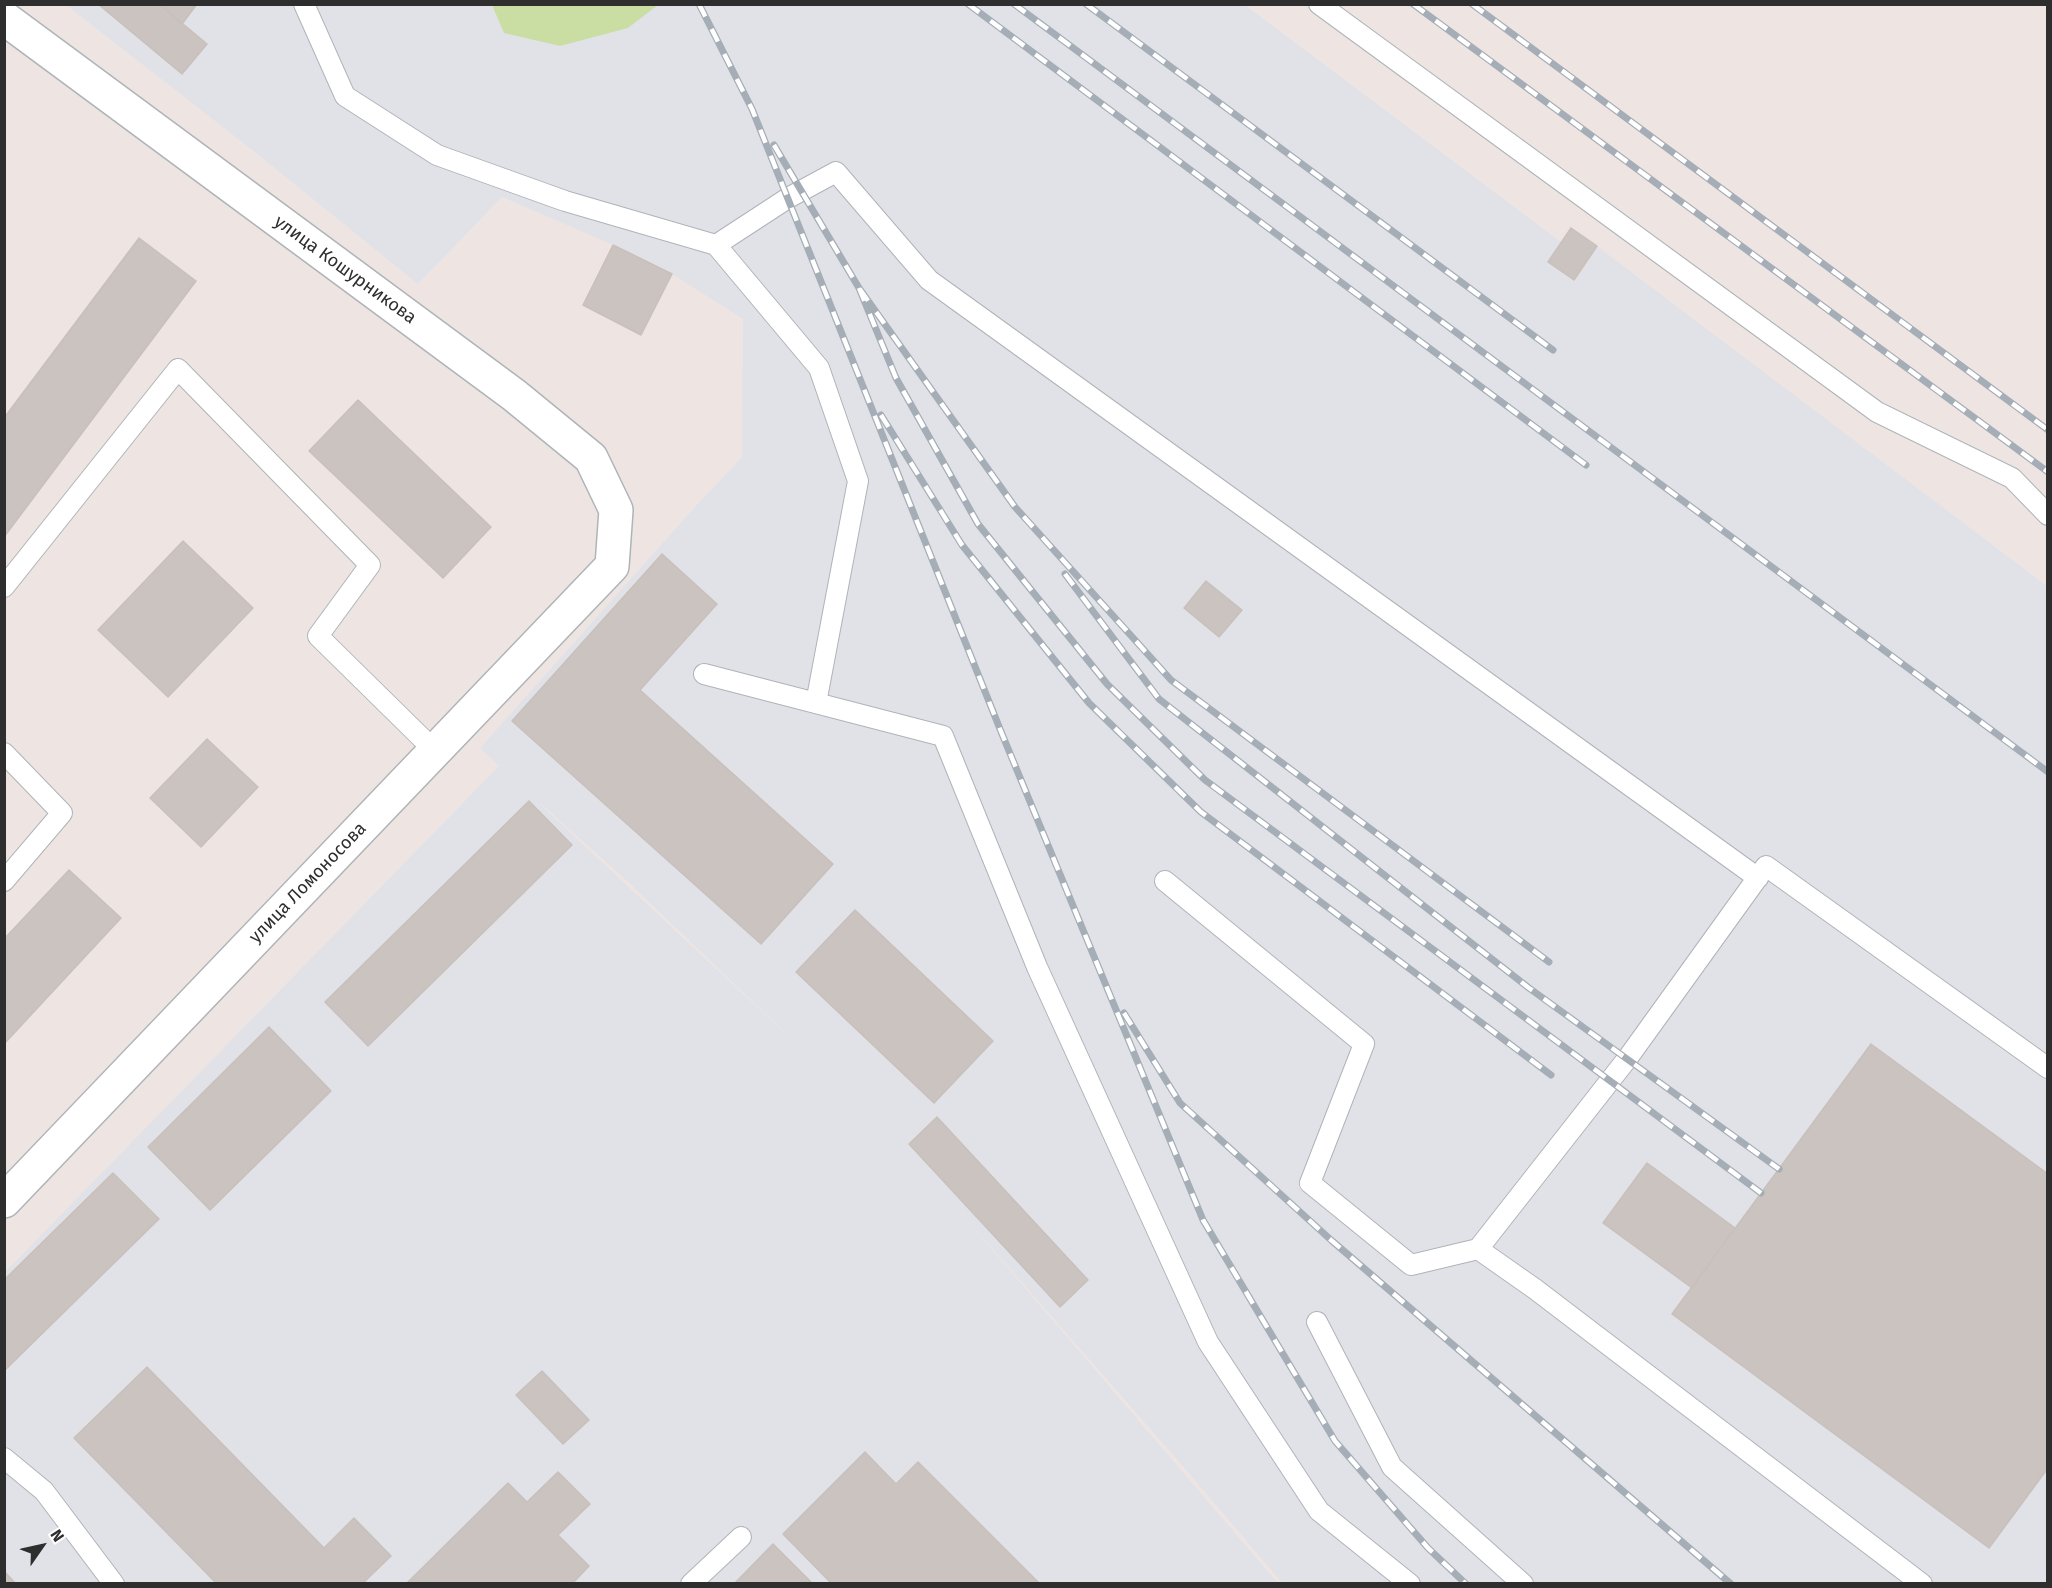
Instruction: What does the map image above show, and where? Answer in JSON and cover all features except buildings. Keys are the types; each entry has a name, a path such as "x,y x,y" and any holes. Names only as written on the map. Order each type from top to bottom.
{"street":[{"name":"улица Кошурникова","path":"4,18 514,395 591,458 616,510 612,566"},
{"name":"улица Ломоносова","path":"4,1201 612,566"}],"lane":[{"path":"304,4 345,96 437,155 565,201 716,245 819,368 858,481 816,703"},
{"path":"1319,4 1876,412 2012,478 2048,515"},
{"path":"716,245 788,198 836,172 929,280 1758,878"},
{"path":"4,587 177,369 370,565 318,636 435,751"},
{"path":"704,674 943,736 1036,968 1208,1342 1319,1511 1410,1584"},
{"path":"4,753 63,813 4,881"},
{"path":"1165,881 1364,1044 1310,1183 1411,1265 1478,1249 1627,1059 1767,866 2048,1068"},
{"path":"1478,1249 1544,1296 1922,1584"},
{"path":"1317,1322 1392,1467 1523,1584"},
{"path":"4,1458 45,1491 114,1584"},
{"path":"691,1584 741,1537"}],"shaded area":[{"path":"66,5 1245,5 1561,242 1571,228 1597,246 2047,586 2047,1583 1282,1583 954,1205 1278,1583 5,1583 4,1273 499,766 480,748 742,457 743,319 672,274 613,245 502,197 418,284 251,149","holes":["541,804 627,881 800,1047"]}],"green space":[{"path":"492,5 658,5 628,28 560,46 504,33"}],"railway":[{"path":"699,4 752,109 1002,734 1203,1220 1335,1441 1428,1548 1466,1584"},
{"path":"968,4 1586,465"},
{"path":"1014,4 2048,772"},
{"path":"1086,4 1553,350"},
{"path":"1413,4 2048,472"},
{"path":"1472,4 2048,430"},
{"path":"774,145 859,288 1015,507 1171,680 1549,962"},
{"path":"859,288 896,378 978,524 1107,684 1205,780 1761,1193"},
{"path":"881,415 962,545 1089,703 1201,812 1551,1075"},
{"path":"1065,574 1159,699 1529,988 1779,1169"},
{"path":"1124,1013 1180,1103 1331,1240 1731,1584"}]}
